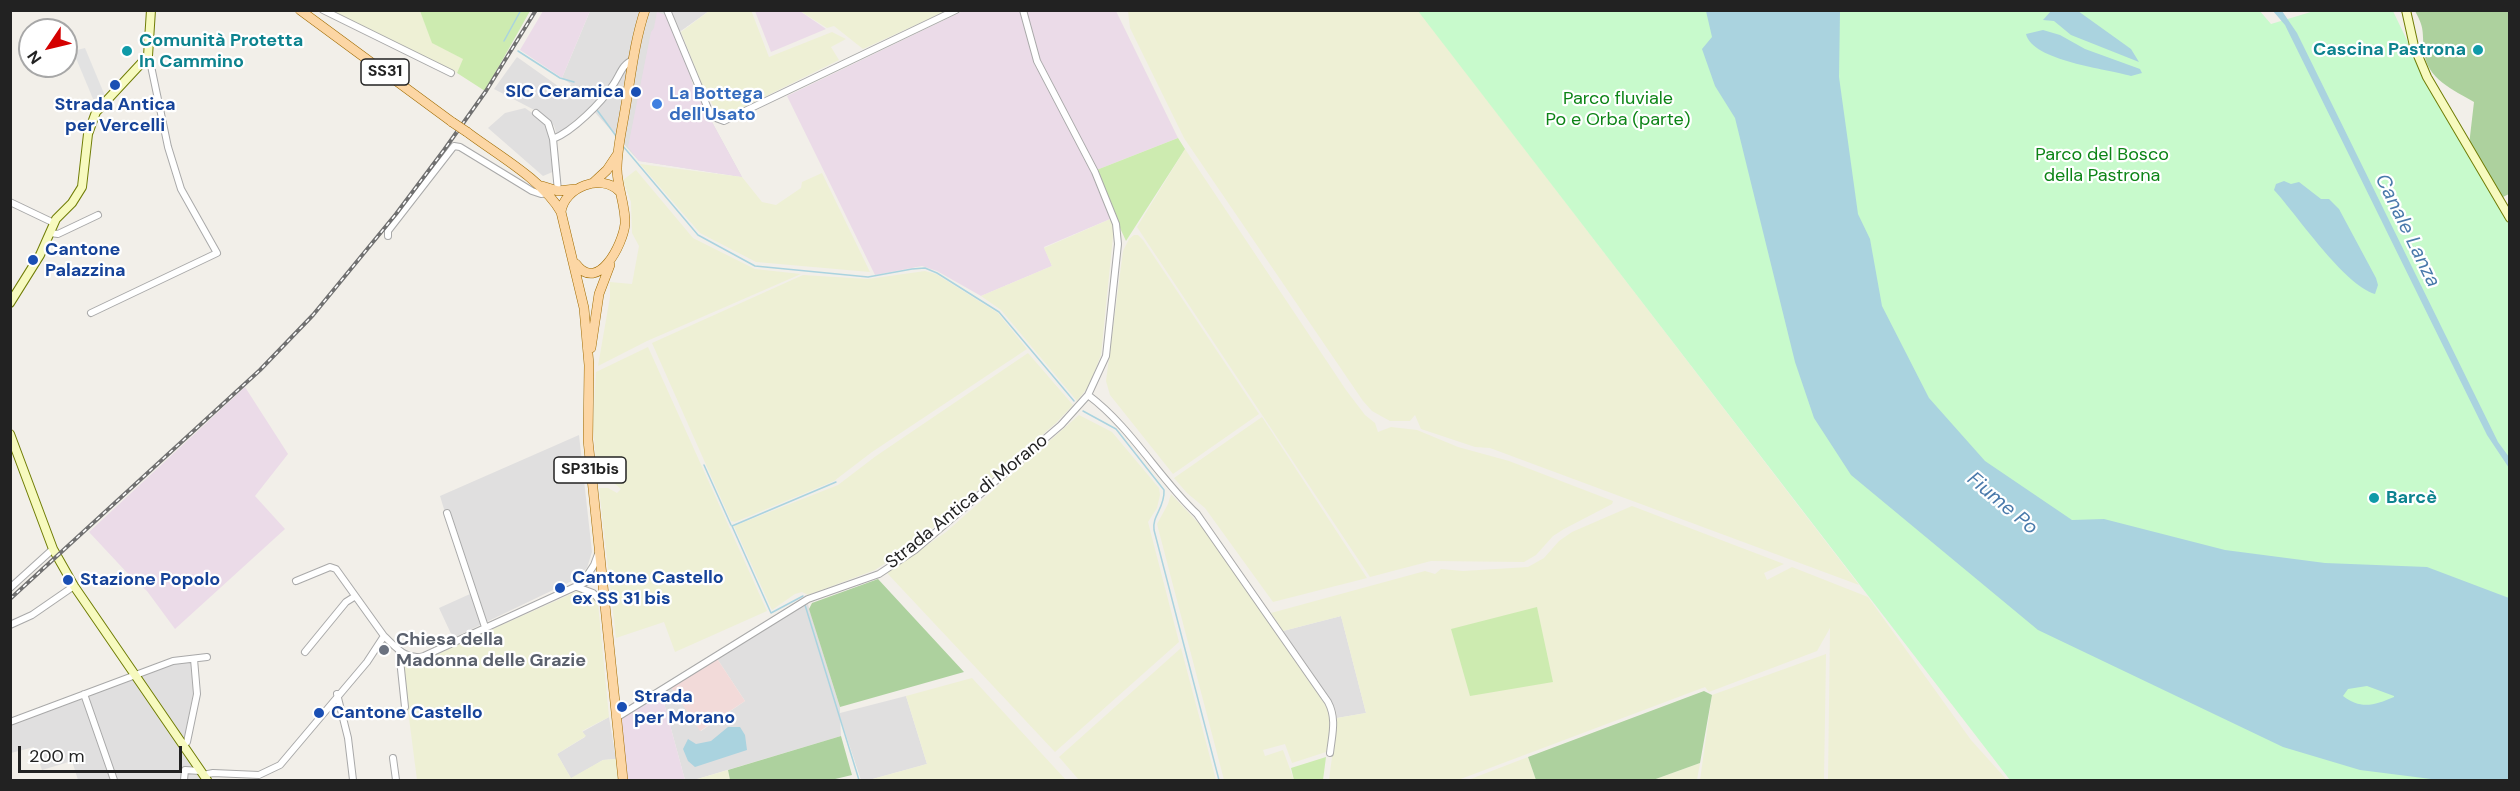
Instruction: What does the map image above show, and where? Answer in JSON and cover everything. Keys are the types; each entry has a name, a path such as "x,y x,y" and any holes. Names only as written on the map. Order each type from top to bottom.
{"main road":[{"name":"SS31","path":"300,10 534,183 553,192 577,189"},
{"path":"553,192 561,212 574,262 580,270 593,274 601,270 611,259 620,242 625,224 619,191 618,151 633,60 645,10"},
{"path":"591,184 607,170 618,151"},
{"path":"561,212 564,199 577,189 591,184 607,183 619,191"},
{"name":"SP31bis","path":"589,365 599,294 611,259"},
{"name":"SP31bis","path":"574,262 584,308 589,365 588,440 623,780"}],"street":[{"path":"10,303 40,255 54,223 76,198 82,187 88,134 96,111 147,59 150,48 151,10"},
{"path":"323,10 452,73"},
{"path":"667,10 709,111 713,117 724,121 956,10"},
{"name":"Strada Antica di Morano","path":"616,718 808,599 879,574 915,550 1061,425 1088,395 1106,356 1118,244 1116,225 1095,172 1037,60 1023,10"},
{"path":"2406,10 2419,61 2510,218"},
{"path":"91,313 217,253 181,189 168,147 151,66 147,59"},
{"path":"553,139 594,108 614,83 622,67 633,60"},
{"path":"388,236 388,231 454,146 460,147 532,191 553,192 553,139 548,123 536,113"},
{"path":"10,202 54,223"},
{"path":"50,233 58,234 98,215"},
{"path":"1088,395 1122,428 1175,494 1197,514 1328,702 1334,723 1330,753"},
{"path":"10,434 54,551 74,586 203,775"},
{"path":"447,513 485,627"},
{"path":"579,585 594,565 598,550"},
{"path":"10,588 54,551"},
{"path":"296,581 330,567 336,569 384,636 405,655 417,657 602,575"},
{"path":"579,585 593,593 605,606"},
{"path":"10,625 32,615 74,586"},
{"path":"305,652 346,602 354,597"},
{"path":"184,780 185,770 203,775 213,773 259,775 270,772 280,765 366,662 384,636"},
{"path":"399,650 405,707"},
{"path":"10,722 173,661 207,657"},
{"path":"183,745 187,742 197,694 194,659"},
{"path":"84,694 114,780"},
{"path":"337,694 348,738 353,780"},
{"path":"393,758 396,780"}],"shaded area":[{"path":"543,11 590,11 562,78 520,50"},
{"path":"590,11 709,11 678,33 694,89 742,177 639,161 590,107 557,135 554,126 544,115 494,89 517,57 565,91 571,84 562,78"},
{"path":"755,11 800,11 826,29 771,52"},
{"path":"963,11 1116,11 1178,138 1094,171 1115,217 1044,247 1052,266 981,296 937,271 922,266 875,275 787,96"},
{"path":"657,12 668,16 677,32 694,89 742,177 639,161 628,147"},
{"path":"85,48 105,96 96,106 78,63 78,50"},
{"path":"525,108 541,119 549,129 555,171 543,176 488,128 505,113"},
{"path":"245,387 288,454 255,496 285,529 175,629 147,591 89,532"},
{"path":"579,435 592,552 587,568 576,579 453,638 439,608 470,594 440,496"},
{"path":"807,601 840,713 906,696 927,764 869,780 861,780 840,717 841,736 694,780 685,780 661,692 671,687 701,731 745,701 716,657"},
{"path":"1341,616 1366,713 1337,718 1336,711 1283,631"},
{"path":"716,657 745,701 700,731 671,687"},
{"path":"174,662 192,663 194,689 184,740 140,676"},
{"path":"129,679 136,681 203,780 78,780 72,761 42,770 34,747 11,753 11,724 77,698 81,700"},
{"path":"661,692 685,780 626,780 619,720"},
{"path":"609,717 616,759 603,760 571,779 557,754 585,737 582,732"}],"green space":[{"path":"751,10 769,57 832,32 846,39 831,47 839,60 728,115 722,115 716,111 702,85 681,32 709,11"},
{"path":"2259,10 2271,24 2314,11 2393,11 2414,55 2509,221 2509,780 2010,780 1418,11"},
{"path":"331,11 420,11 433,43 464,59 457,73"},
{"path":"420,11 530,11 485,91 457,73 463,59 432,43"},
{"path":"800,11 946,11 863,49 834,26 827,28"},
{"path":"1128,11 1419,11 1859,585 1490,448 1475,447 1421,429 1415,415 1410,421 1390,421 1372,411 1184,138 1130,28"},
{"path":"2415,11 2509,11 2509,194 2501,198 2469,145 2474,102 2442,82 2430,69 2424,51 2422,26"},
{"path":"1178,138 1185,149 1126,241 1094,171"},
{"path":"1185,149 1346,390 1365,415 1375,423 1378,432 1391,427 1417,430 1458,447 1509,461 1613,501 1612,504 1553,536 1536,555 1524,562 1431,561 1370,577 1137,227"},
{"path":"640,164 742,177 762,202 776,205 801,188 802,182 822,173 870,272 756,262 700,233"},
{"path":"636,170 693,238 755,269 801,274 647,341 598,366 610,297 610,282 632,284 639,246 632,233 631,202 623,180"},
{"path":"1115,217 1101,355 1089,386 1077,401 1001,310 981,296 1052,266 1044,248"},
{"path":"1138,235 1143,240 1259,414 1173,474 1110,395 1106,381 1123,251 1129,239"},
{"path":"925,271 936,274 998,313 1027,349 872,452 834,481 735,522 731,521 652,343 803,275 868,279"},
{"path":"648,347 767,611 675,652 664,622 616,638 599,488 608,488 617,493 621,489 614,483 598,481 593,427 596,372"},
{"path":"1028,353 1073,405 1056,423 913,545 875,570 808,595 802,592 795,594 772,610 734,526 838,485 876,456"},
{"path":"1079,415 1112,432 1159,488 1157,508 1148,522 1179,642 1055,752 887,573 946,532"},
{"path":"1262,417 1367,578 1273,602 1205,508 1174,478"},
{"path":"1171,494 1204,529 1329,710 1332,723 1326,752 1292,763 1285,744 1263,750 1265,756 1283,750 1294,780 1224,780 1157,524"},
{"path":"1632,506 1784,564 1764,573 1767,580 1792,567 1868,597 1971,740 2007,780 1828,780 1830,628 1817,651 1709,692 1705,687 1458,780 1329,780 1337,718 1366,713 1341,616 1283,631 1271,613 1425,571 1435,574 1441,569 1463,571 1528,567 1544,558 1559,541 1572,532"},
{"path":"878,579 964,672 840,707 809,609 812,603"},
{"path":"580,590 591,594 598,603 609,717 582,731 586,736 557,754 571,778 603,760 616,759 618,780 417,780 401,656 419,662"},
{"path":"1537,607 1553,682 1470,696 1451,629"},
{"path":"1181,648 1216,780 1079,780 1059,757"},
{"path":"1826,654 1824,780 1700,780 1712,695"},
{"path":"972,678 1066,780 869,780 927,764 906,696"},
{"path":"1704,691 1712,695 1700,763 1653,780 1536,780 1528,757"},
{"path":"841,736 852,775 831,780 730,780 728,770"},
{"path":"1326,757 1323,780 1294,780 1291,768"},
{"path":"1528,757 1536,780 1468,780"},
{"path":"1700,763 1697,780 1653,780"},
{"path":"728,770 730,780 694,780"}],"water":[{"name":"Fiume Po","path":"1706,11 1840,11 1839,77 1858,214 1870,239 1882,306 1929,398 1985,461 2072,520 2104,519 2225,550 2325,563 2427,567 2509,598 2509,780 2439,780 2360,770 2283,747 2038,630 1851,475 1814,418 1795,362 1735,118 1715,86 1702,49 1712,37","holes":["2367,686 2394,696 2368,705 2356,703 2343,696 2348,689"]},
{"path":"2051,11 2078,11 2131,49 2139,62 2071,35 2054,21 2043,20"},
{"path":"2273,11 2282,11 2297,33 2498,442 2509,457 2509,468 2487,435 2285,25"},
{"path":"2043,30 2060,35 2085,49 2140,69 2142,73 2131,76 2072,62 2042,51 2031,43 2026,34"},
{"path":"2284,181 2291,184 2299,182 2321,199 2329,199 2339,209 2376,278 2378,285 2375,294 2362,288 2335,264 2274,190 2276,184"},
{"path":"728,727 740,727 745,735 747,750 695,767 688,761 683,749 688,739 696,744 711,741"}],"waterway":[{"path":"504,41 521,10"},
{"path":"518,51 560,78 574,82"},
{"path":"597,110 616,136"},
{"path":"622,145 698,235 755,266 868,277 925,268 937,273 999,312 1074,401"},
{"path":"1083,411 1116,429 1164,490 1163,502 1155,520 1154,530 1219,780"},
{"path":"704,465 731,525"},
{"path":"803,596 771,613 732,526 836,482"},
{"path":"805,605 859,780"}],"railway":[{"path":"10,599 260,370 313,315 396,214 444,150 486,91 536,10"}],"place":[{"name":"Cascina Pastrona","path":"2478,50"},
{"name":"Comunità Protetta In Cammino","path":"127,51"},
{"name":"Strada Antica per Vercelli","path":"115,85"},
{"name":"SIC Ceramica","path":"636,92"},
{"name":"La Bottega dell'Usato","path":"657,104"},
{"name":"Cantone Palazzina","path":"33,260"},
{"name":"Barcè","path":"2374,498"},
{"name":"Stazione Popolo","path":"68,580"},
{"name":"Cantone Castello ex SS 31 bis","path":"560,588"},
{"name":"Chiesa della Madonna delle Grazie","path":"384,650"},
{"name":"Strada per Morano","path":"622,707"},
{"name":"Cantone Castello","path":"319,713"}],"park label":[{"name":"Parco fluviale Po e Orba (parte)","path":"1618,109"},
{"name":"Parco del Bosco della Pastrona","path":"2102,165"}],"water label":[{"name":"Canale Lanza","path":"2407,231"}]}
